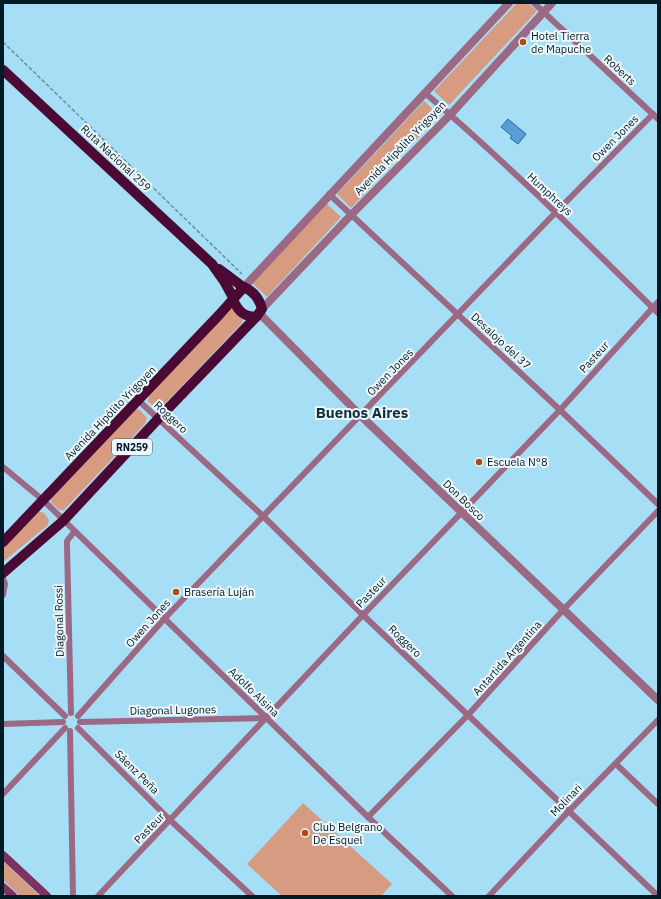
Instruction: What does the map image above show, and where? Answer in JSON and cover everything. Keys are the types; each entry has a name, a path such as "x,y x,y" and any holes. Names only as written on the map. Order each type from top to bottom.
{"highway":[{"name":"Ruta Nacional 259","path":"3,70 212,264 245,285 255,294 260,300 259,313 247,316 240,311 224,281 212,264"},
{"name":"RN259","path":"234,300 245,285"},
{"name":"Avenida Hipólito Yrigoyen","path":"3,542 234,300"},
{"name":"Avenida Hipólito Yrigoyen","path":"3,573 63,521 259,313"}],"main road":[{"path":"3,855 47,896"},
{"path":"3,887 13,896"}],"street":[{"name":"Avenida Hipólito Yrigoyen","path":"245,285 509,3"},
{"name":"Roberts","path":"534,3 658,119"},
{"name":"Avenida Hipólito Yrigoyen","path":"259,313 351,215 450,115 552,3"},
{"name":"Humphreys","path":"424,93 556,212 658,313"},
{"name":"Owen Jones","path":"78,716 165,618 556,212 653,114"},
{"name":"Desalojo del 37","path":"329,194 560,410 658,504"},
{"name":"Pasteur","path":"98,896 363,615 560,410 658,302"},
{"name":"Don Bosco","path":"259,313 361,416 658,700"},
{"name":"Roggero","path":"138,400 263,516 363,615 568,812 658,896"},
{"name":"Adolfo Alsina","path":"3,467 42,500 368,817 452,896"},
{"name":"Antartida Argentina","path":"368,817 468,715 563,610 658,511"},
{"name":"Diagonal Rossi","path":"73,896 67,722 67,541 74,532"},
{"path":"3,578 3,595"},
{"path":"3,656 67,722"},
{"path":"3,794 67,722 78,716 79,725"},
{"name":"Diagonal Lugones","path":"67,722 75,730 79,725 266,718"},
{"name":"Molinari","path":"489,896 658,720"},
{"path":"3,724 67,722"},
{"name":"Sáenz Peña","path":"79,725 170,820 252,896"},
{"path":"616,764 658,804"}],"path":[{"path":"3,42 245,285"}],"shaded area":[{"path":"517,3 528,3 537,11 449,105 434,91"},
{"path":"424,101 439,115 351,208 337,194"},
{"path":"326,203 341,217 267,297 252,283"},
{"path":"229,308 234,309 243,319 242,323 160,409 155,408 148,401 149,395"},
{"path":"139,409 147,418 145,424 64,510 59,510 51,502 51,497 133,410"},
{"path":"38,511 44,513 49,520 48,525 3,562 3,548"},
{"name":"Club Belgrano De Esquel","path":"303,803 392,884 381,896 282,896 247,864"},
{"path":"3,861 40,896 20,896 3,880"}],"building":[{"path":"508,119 526,134 518,144 510,138 512,136 501,127"}],"place":[{"name":"Hotel Tierra de Mapuche","path":"523,42"},
{"name":"Escuela N°8","path":"479,462"},
{"name":"Brasería Luján","path":"176,592"},
{"name":"Club Belgrano De Esquel","path":"305,833"}],"district":[{"name":"Buenos Aires","path":"362,413"}]}
